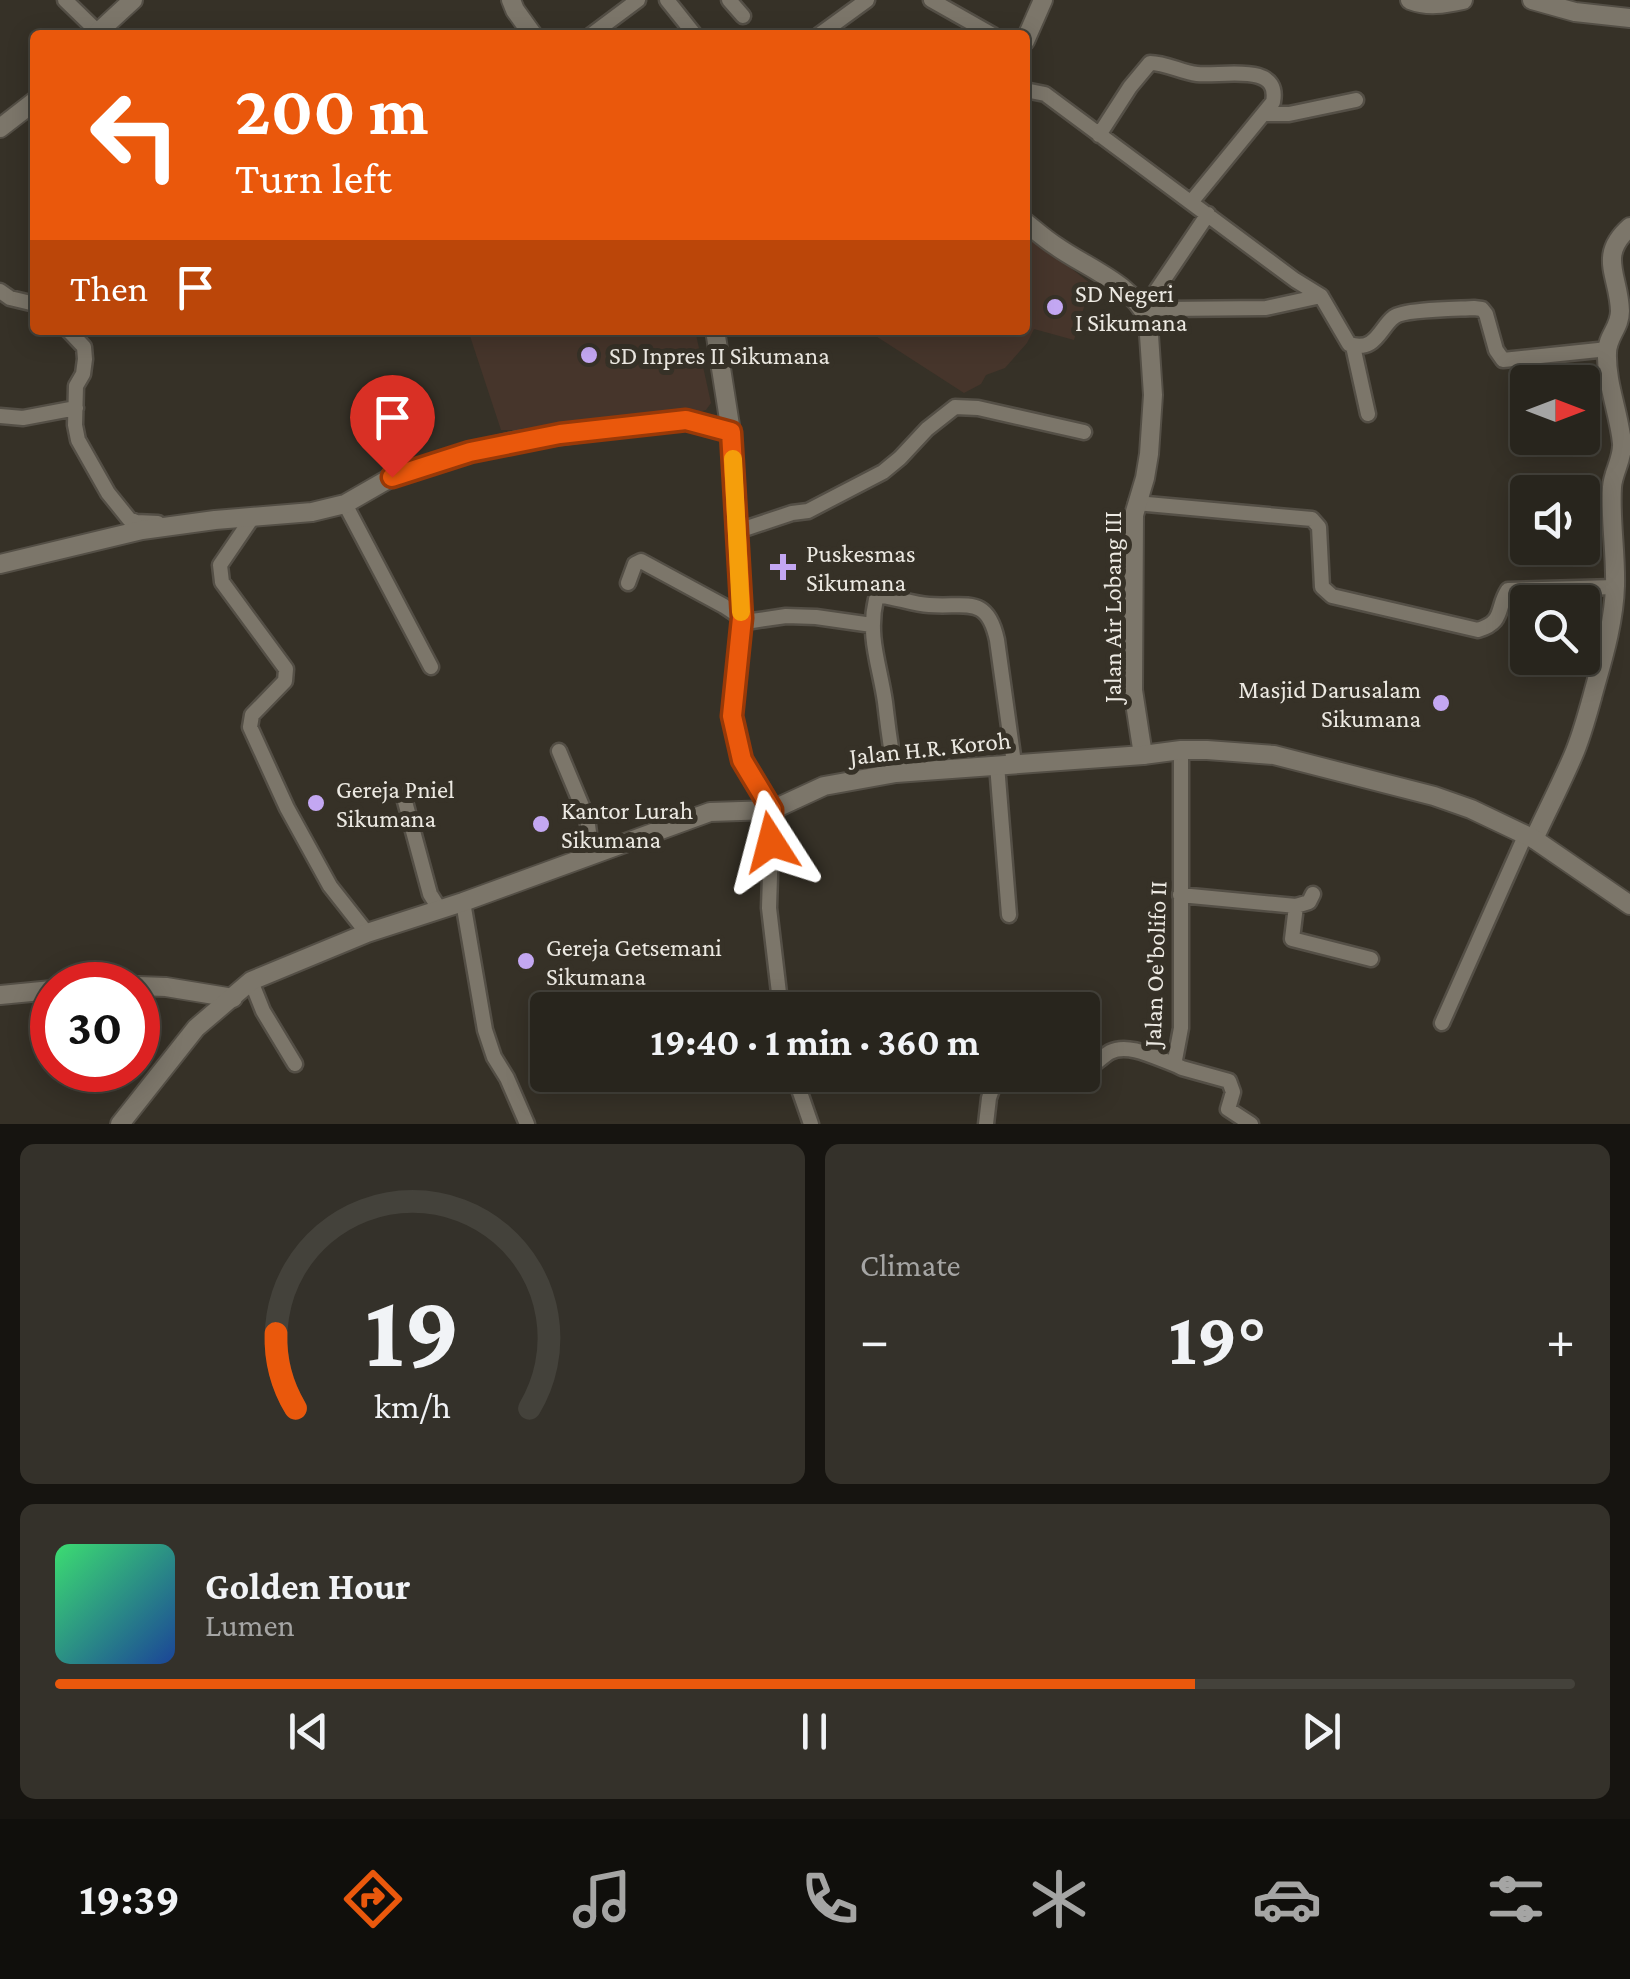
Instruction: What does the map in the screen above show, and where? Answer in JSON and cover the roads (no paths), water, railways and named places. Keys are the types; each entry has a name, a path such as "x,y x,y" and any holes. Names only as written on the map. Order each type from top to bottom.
{"street":[{"path":"65,0 93,30"},
{"path":"510,0 530,30"},
{"path":"598,30 638,0"},
{"path":"667,0 692,30"},
{"path":"729,0 743,16"},
{"path":"827,30 867,0"},
{"path":"931,0 984,30"},
{"path":"1030,30 1043,0"},
{"path":"1410,0 1438,5 1463,0"},
{"path":"1532,0 1630,18"},
{"path":"101,30 127,2"},
{"path":"1100,135 1145,67 1154,62 1192,74 1230,73 1265,78 1272,83 1273,102 1265,114 1192,202"},
{"path":"1030,91 1045,94 1321,296 1353,346 1368,414"},
{"path":"1265,114 1289,114 1356,100"},
{"path":"0,128 30,105"},
{"path":"1144,308 1208,214"},
{"path":"1030,226 1121,287 1144,308 1266,308 1321,296"},
{"path":"1442,1023 1530,837 1573,757 1619,599 1612,488 1622,443 1608,348 1620,316 1612,249 1630,227"},
{"path":"0,291 30,303"},
{"name":"Jalan Air Lobang III","path":"1143,755 1133,690 1134,515 1149,454 1153,395 1151,330 1144,308"},
{"path":"1353,346 1373,340 1392,318 1403,313 1474,308 1486,314 1496,350 1504,360 1608,348"},
{"path":"73,335 84,347 86,359 76,386 78,440 108,494 129,520 184,526"},
{"path":"716,335 731,432 742,618 732,704 742,760 772,810 769,908 779,992"},
{"path":"738,531 808,511 883,472 955,407 978,408 1084,432"},
{"path":"0,416 23,418 76,408"},
{"path":"0,564 142,530 312,512 345,504 392,477 470,452 560,434 686,420 731,432"},
{"path":"1136,503 1312,519 1319,526 1322,588 1332,596 1478,630 1493,624 1508,590 1619,599"},
{"path":"345,504 430,667"},
{"path":"252,518 219,573 286,669 287,676 252,716 250,727 286,808 330,886 366,933"},
{"path":"628,583 635,564 641,561 752,621 816,616 872,625"},
{"path":"896,773 874,654 872,625 876,600 882,596 914,604 971,604 982,608 994,625 997,640 1006,764 1009,916"},
{"name":"Jalan H.R. Koroh","path":"120,1124 196,1028 251,982 366,933 710,812 772,810 824,786 896,773 1182,750 1274,755 1434,796 1471,810 1530,837 1630,905"},
{"name":"Jalan Oe'bolifo II","path":"1182,750 1181,1028 1176,1066 1229,1081 1233,1092 1228,1110"},
{"path":"559,751 586,818 592,854"},
{"path":"403,794 430,894 440,910"},
{"path":"1180,895 1296,906 1308,902 1313,894"},
{"path":"463,902 484,1030 527,1124"},
{"path":"1296,906 1292,938 1371,959"},
{"path":"251,982 263,1011 296,1064"},
{"path":"160,987 233,998"},
{"path":"0,995 30,992"},
{"path":"1100,1060 1121,1049 1176,1066"},
{"path":"800,1092 811,1124"},
{"path":"986,1124 992,1092"},
{"path":"1220,1124 1228,1110 1251,1124"}],"place":[{"name":"SD Negeri I Sikumana","path":"1055,307"},
{"name":"SD Inpres II Sikumana","path":"589,355"},
{"name":"Puskesmas Sikumana","path":"783,567"},
{"name":"Masjid Darusalam Sikumana","path":"1441,703"},
{"name":"Gereja Pniel Sikumana","path":"316,803"},
{"name":"Kantor Lurah Sikumana","path":"541,824"},
{"name":"Gereja Getsemani Sikumana","path":"526,961"}]}
